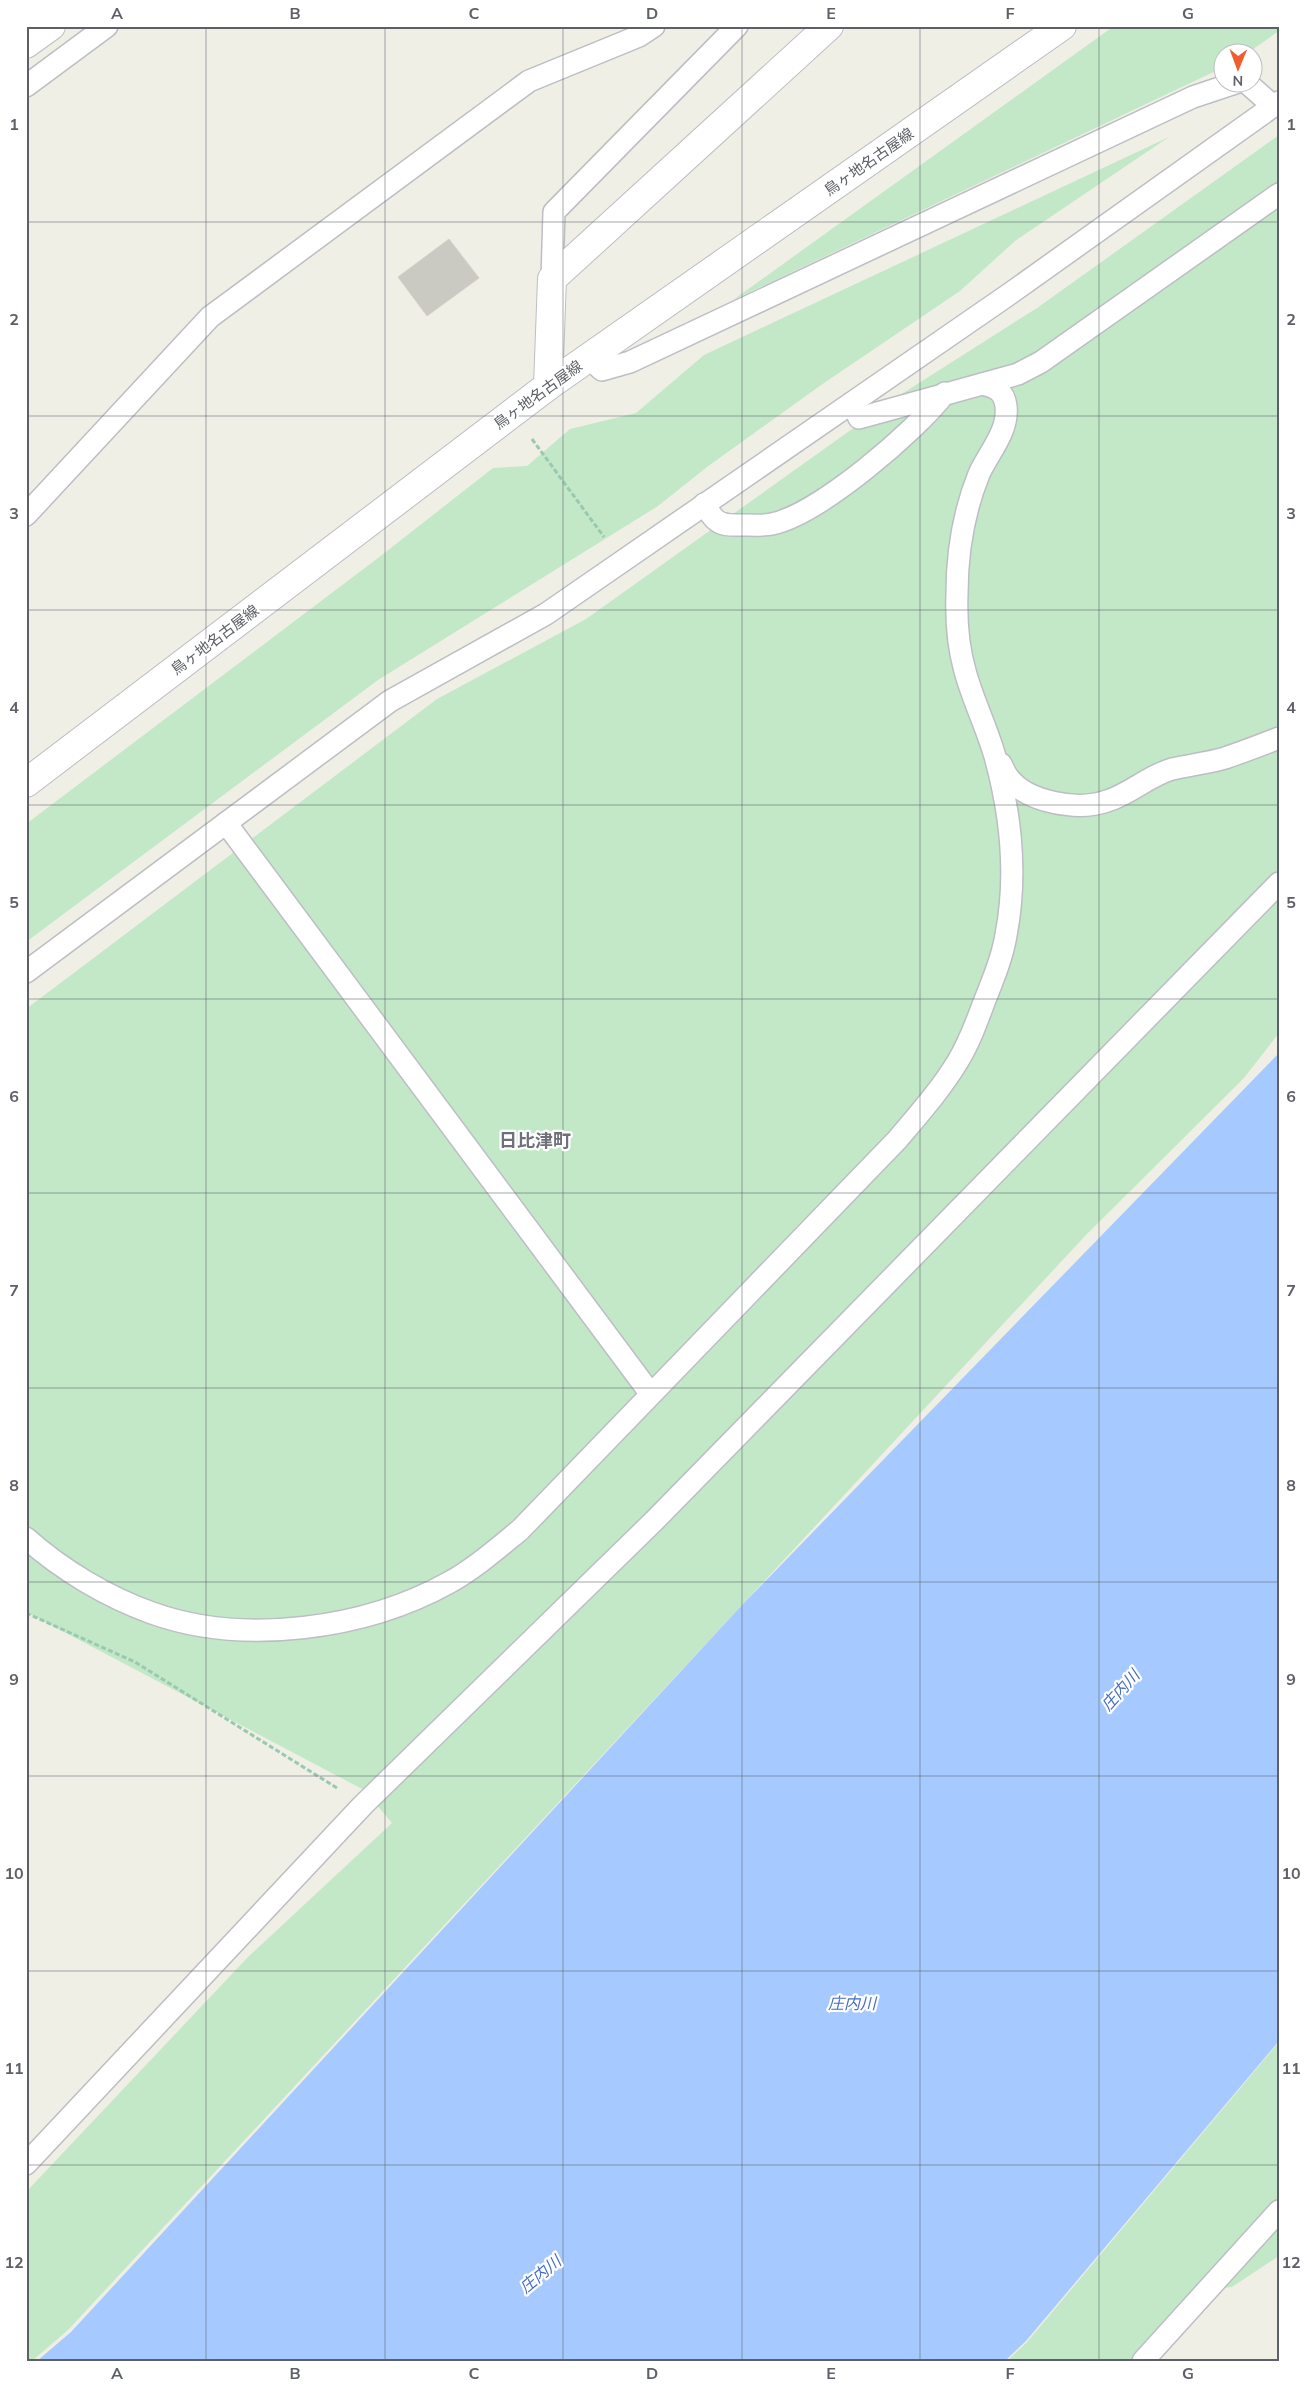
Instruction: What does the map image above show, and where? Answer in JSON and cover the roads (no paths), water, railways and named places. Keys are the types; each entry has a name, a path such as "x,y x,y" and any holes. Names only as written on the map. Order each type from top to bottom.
{"main road":[{"path":"26,44 51,26"},
{"path":"548,386 552,279 829,26"},
{"name":"鳥ヶ地名古屋線","path":"26,783 548,386 1062,26"}],"lane":[{"path":"26,86 106,26"},
{"path":"26,515 210,317 529,81 639,36 654,26"},
{"path":"552,279 554,212 737,26"},
{"path":"589,358 602,370 630,362 1193,96 1212,90"},
{"path":"26,972 390,701 546,614 1008,295 1276,104 1260,92"},
{"path":"852,403 859,418 1018,374 1042,362 1279,194"},
{"path":"26,1538 45,1555 120,1601 154,1614 226,1628 309,1627 388,1610 420,1597 451,1582 486,1558 520,1530 650,1393 898,1139 958,1062 970,1038 996,971 1006,937 1010,911 1011,873 1003,785 993,750 965,672 958,637 956,607 957,571 968,510 979,474 1006,422 1003,394 996,387 982,384"},
{"path":"704,504 715,520 726,524 773,524 798,513 821,501 894,445 932,410 945,394"},
{"path":"993,750 1008,778 1025,792 1046,800 1068,805 1089,806 1109,801 1146,779 1172,770 1224,758 1279,738"},
{"path":"226,823 650,1393"},
{"path":"26,2164 363,1804 654,1521 1279,883"},
{"path":"1143,2361 1279,2211"}],"water":[{"name":"庄内川","path":"1279,1053 1279,2041 1026,2341 1005,2361 37,2361 71,2332 742,1605"}],"district":[{"name":"日比津町","path":"535,1141"}]}
